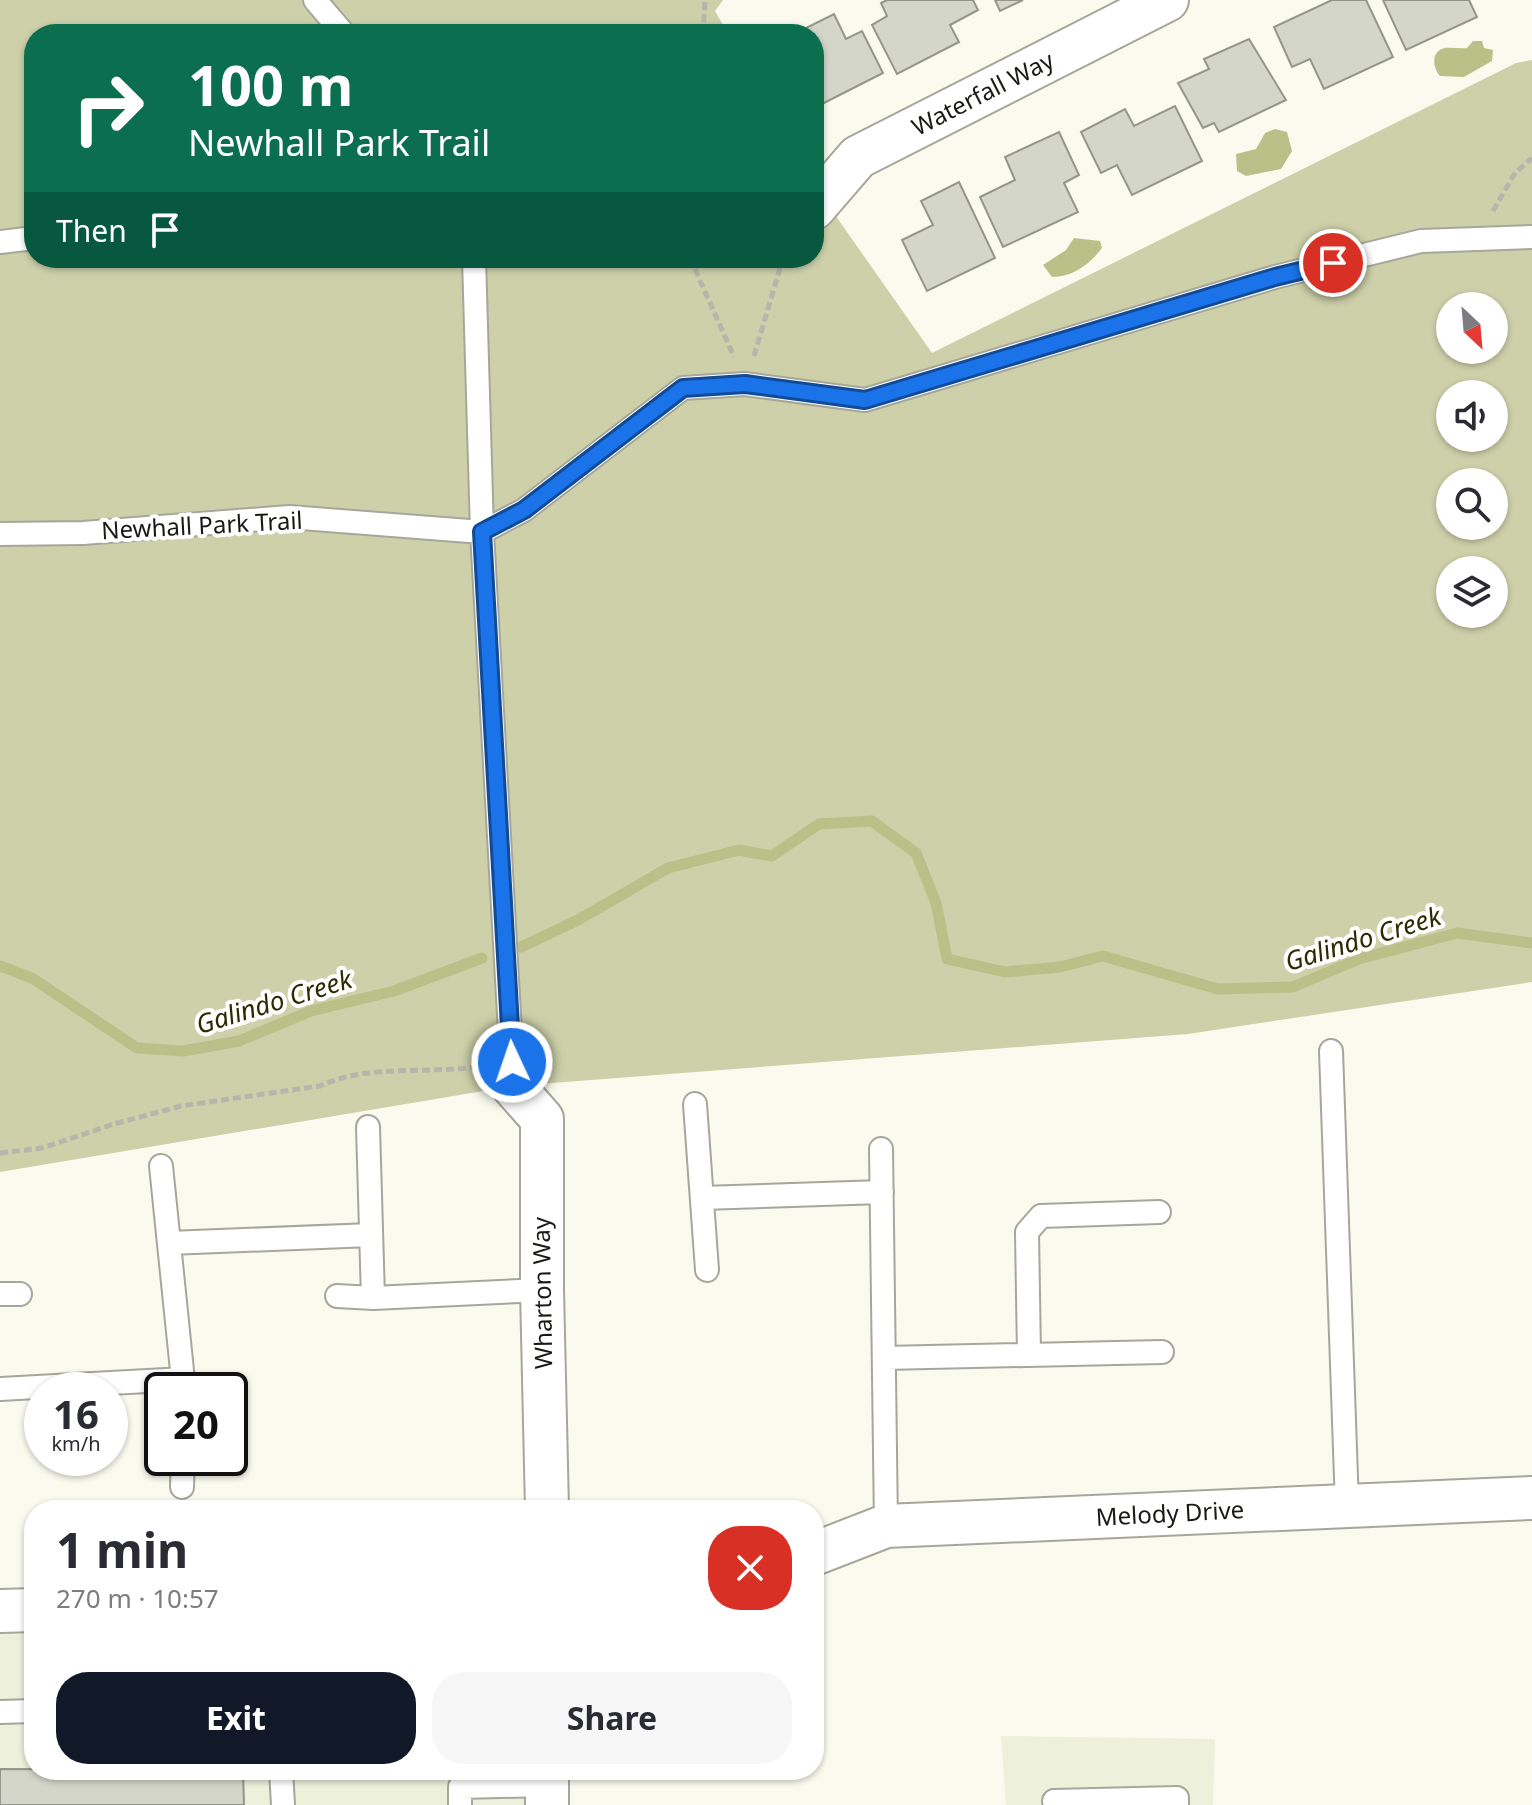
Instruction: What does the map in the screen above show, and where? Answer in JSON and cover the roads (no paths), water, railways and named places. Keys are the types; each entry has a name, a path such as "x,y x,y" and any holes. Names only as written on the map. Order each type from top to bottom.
{"street":[{"name":"Waterfall Way","path":"824,196 858,157 1167,0"},
{"name":"Wharton Way","path":"513,1074 542,1119 547,1500"},
{"name":"Melody Drive","path":"824,1550 886,1526 1532,1498"},
{"path":"0,1611 24,1610"}],"lane":[{"path":"315,0 335,24"},
{"path":"482,532 524,510 683,388 745,384 865,400 1275,277 1421,241 1532,237"},
{"path":"0,242 24,239"},
{"path":"474,268 482,532 513,1074"},
{"name":"Newhall Park Trail","path":"0,534 83,533 289,517 482,532"},
{"path":"1331,1051 1347,1506"},
{"path":"695,1104 707,1270"},
{"path":"368,1127 373,1298"},
{"path":"881,1149 886,1526"},
{"path":"161,1166 183,1372"},
{"path":"702,1198 882,1192"},
{"path":"1029,1355 1027,1232 1041,1216 1159,1212"},
{"path":"169,1243 371,1235"},
{"path":"337,1296 373,1298 542,1290"},
{"path":"884,1358 1162,1352"},
{"path":"0,1389 144,1386"},
{"path":"182,1476 182,1487"},
{"path":"0,1712 24,1711"},
{"path":"282,1780 283,1805"},
{"path":"460,1805 460,1787 547,1787"},
{"path":"1054,1801 1177,1798 1177,1805"}],"waterway":[{"name":"Galindo Creek","path":"521,947 578,920 668,868 739,850 772,856 819,824 872,821 916,853 936,903 947,959 1005,972 1060,967 1103,956 1218,989 1293,987 1359,959 1457,933 1532,943"},
{"name":"Galindo Creek","path":"0,966 32,978 137,1048 183,1051 239,1041 311,1011 394,991 482,958"}]}
